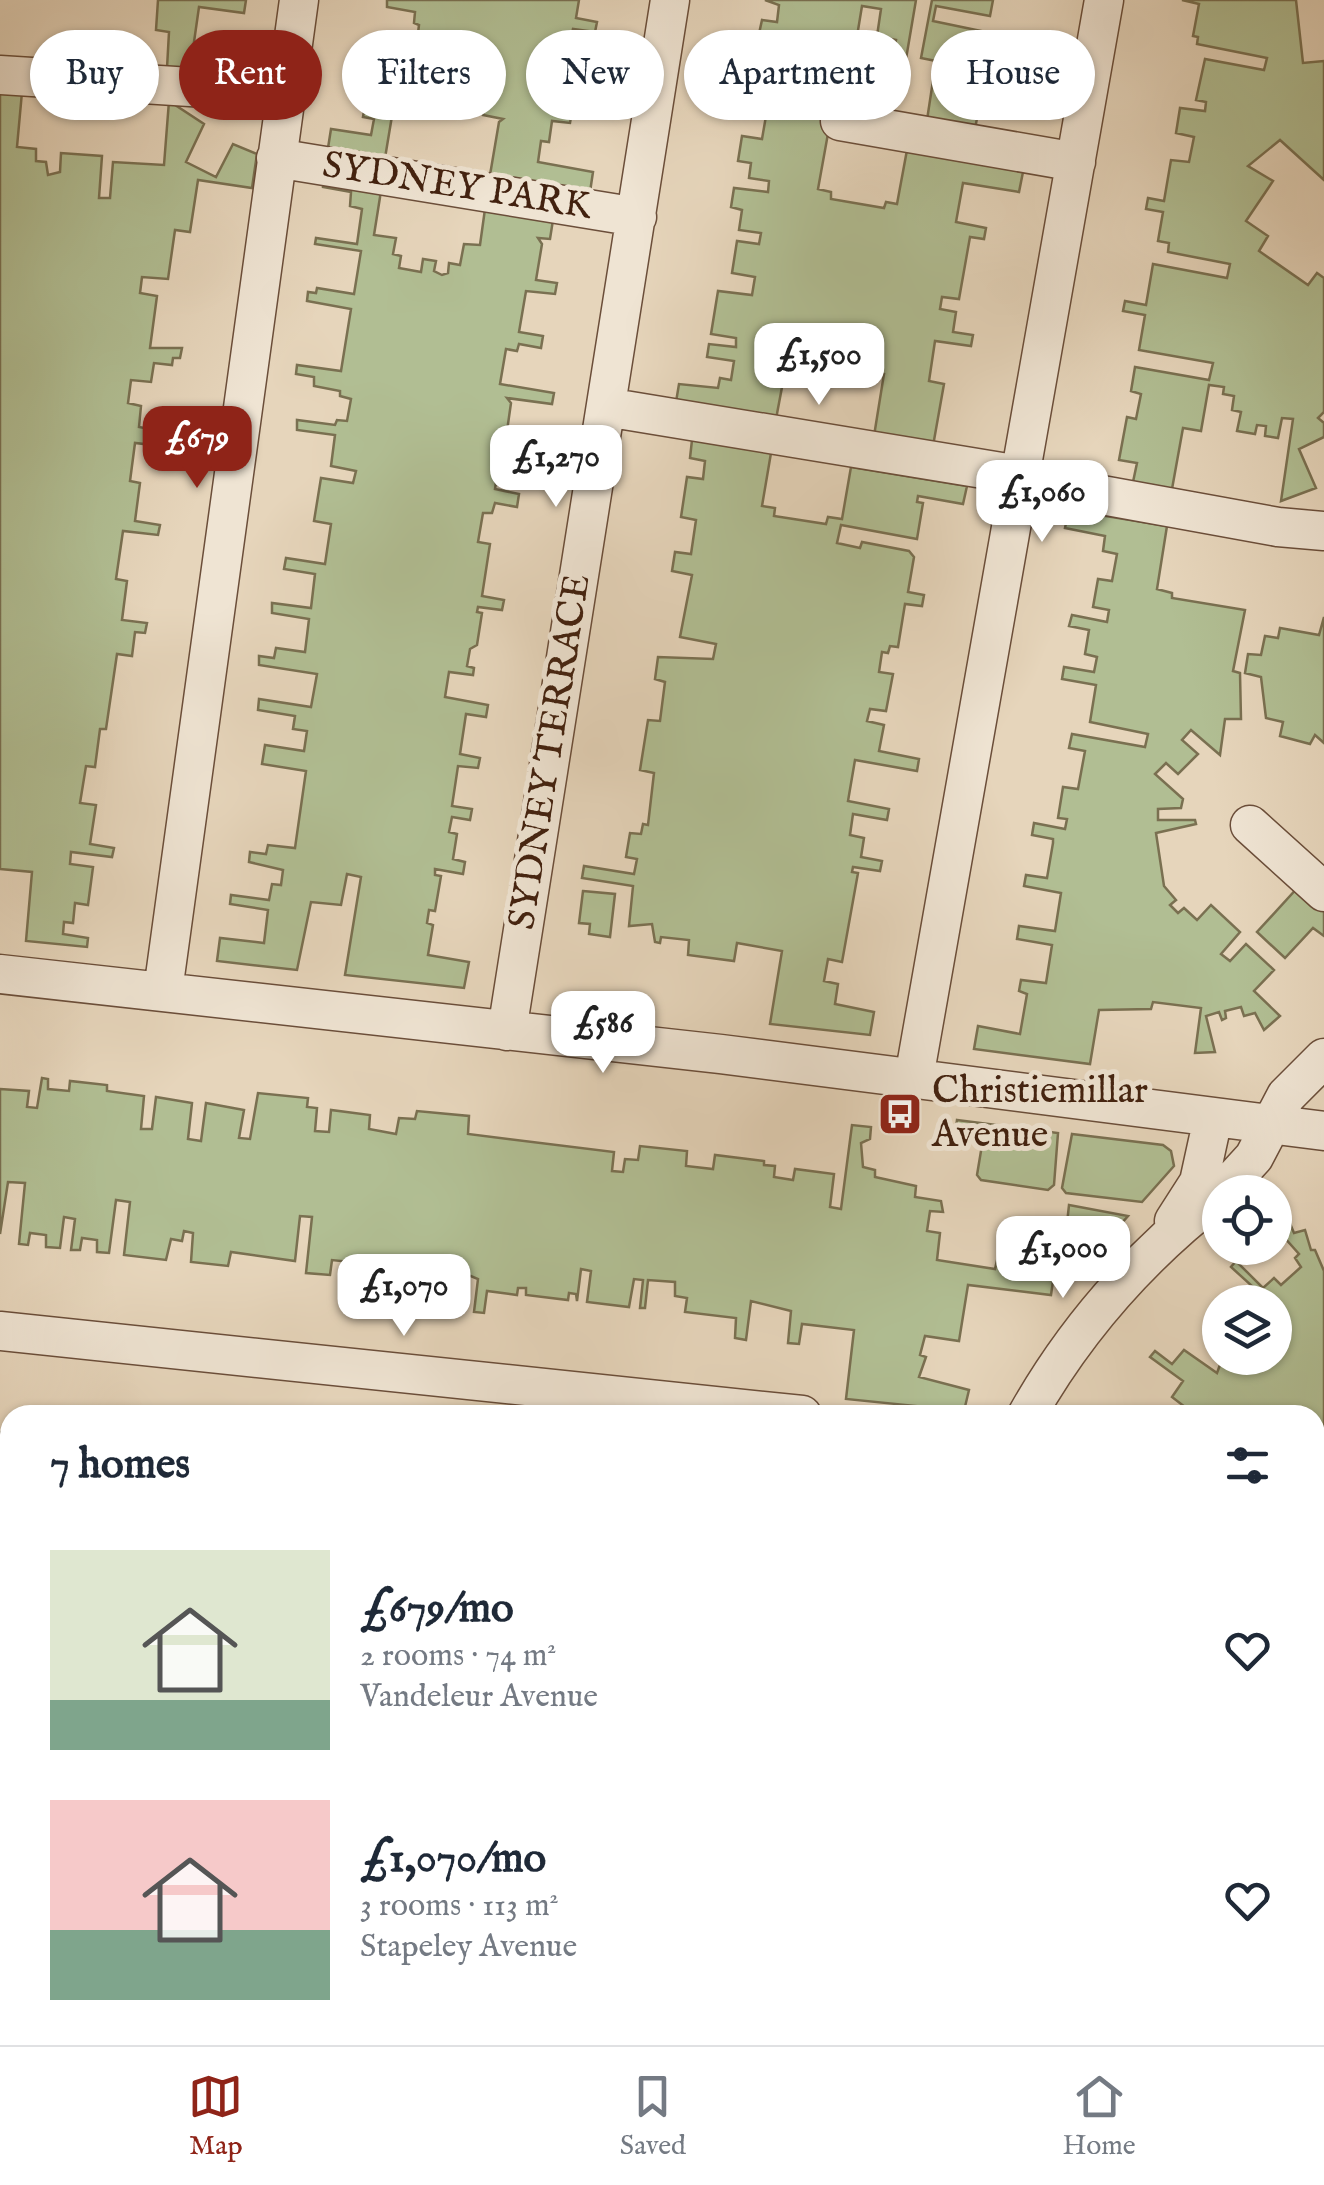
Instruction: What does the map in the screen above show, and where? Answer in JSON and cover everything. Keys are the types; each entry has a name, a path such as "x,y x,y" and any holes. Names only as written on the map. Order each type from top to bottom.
{"street":[{"path":"295,30 299,0"},
{"name":"SYDNEY TERRACE","path":"506,1030 670,0"},
{"path":"914,1078 1104,0"},
{"path":"0,75 179,86"},
{"path":"163,991 282,120"},
{"path":"840,121 1076,162"},
{"name":"SYDNEY PARK","path":"276,158 637,217"},
{"path":"606,407 1278,526 1324,530"},
{"path":"1250,825 1324,892"},
{"path":"0,974 914,1078 1324,1131"},
{"path":"1238,1175 1254,1157 1286,1096 1324,1058"},
{"path":"1034,1405 1091,1320 1165,1236 1199,1182 1213,1118"},
{"path":"1165,1236 1202,1208"},
{"path":"0,1331 707,1405"}],"green space":[{"path":"158,0 246,0 244,13 199,7 196,30 179,30 179,69 167,68 169,32 156,30"},
{"path":"387,0 579,0 576,18 597,22 595,30 526,30 526,120 571,120 552,121 549,142 541,141 538,162 593,172 590,192 490,175 499,122 506,120 506,30 418,30 419,25 414,23 415,12 387,7"},
{"path":"765,0 916,0 911,30 878,30 881,9 862,6 858,30 760,30 762,20 777,22 779,5"},
{"path":"932,0 993,0 990,16 936,6 933,21 976,30 931,30 931,60 921,58"},
{"path":"1182,0 1296,0 1303,63 1324,61 1324,180 1280,140 1248,166 1273,181 1246,221 1268,236 1259,251 1308,285 1317,273 1324,278 1324,412 1318,418 1324,423 1324,437 1299,449 1316,488 1281,501 1293,419 1282,418 1278,438 1265,436 1266,426 1257,425 1255,434 1237,431 1241,412 1232,410 1234,396 1223,394 1224,387 1209,385 1201,431 1183,428 1172,489 1133,482 1137,463 1119,460 1127,417 1136,419 1141,394 1131,391 1135,367 1209,380 1213,363 1139,350 1145,315 1123,311 1125,301 1146,305 1153,264 1227,278 1230,264 1168,252 1169,243 1158,241 1163,212 1146,209 1148,198 1164,201 1171,160 1189,162 1194,137 1176,133 1180,108 1205,111 1206,102 1196,100 1205,59 1264,70 1267,58 1197,44 1198,37 1193,36 1199,4"},
{"path":"0,91 22,92 17,147 36,149 36,161 46,162 48,175 60,172 61,153 102,156 99,198 110,198 113,162 164,165 169,101 179,108 179,120 204,124 186,162 216,177 233,144 257,154 252,188 198,180 190,232 175,230 168,279 142,277 140,293 157,296 150,348 182,348 180,358 173,358 172,365 154,363 151,382 131,380 128,403 141,406 139,427 155,430 153,445 135,443 130,481 140,483 135,521 160,525 158,535 123,531 116,579 127,581 122,620 147,623 145,633 135,632 132,656 117,654 106,729 100,729 95,767 86,766 80,803 96,805 90,844 114,848 112,857 71,852 70,864 93,867 88,905 75,903 73,923 64,922 63,934 88,938 87,947 26,941 32,872 0,869"},
{"path":"931,94 931,120 977,120 975,129 927,120"},
{"path":"374,120 391,120 385,158 328,148 331,129 371,135"},
{"path":"765,120 830,120 818,189 831,192 831,199 884,208 886,202 897,204 907,150 1023,172 1019,192 963,183 956,222 986,228 984,239 970,237 959,299 942,297 940,309 956,312 953,332 973,335 971,346 935,341 929,381 944,384 933,446 874,436 884,374 868,370 866,379 852,377 853,370 800,360 798,368 786,366 776,419 676,402 679,384 718,388 720,378 731,380 734,361 707,357 709,344 736,347 736,338 711,334 718,291 752,295 755,277 732,273 737,241 759,244 761,233 739,230 742,210 731,207 734,188 768,192 769,181 749,178 751,163 738,161 742,136 762,139"},
{"path":"323,182 381,191 374,235 396,238 393,254 401,256 399,268 421,272 423,259 436,261 434,271 442,275 448,273 449,263 460,265 464,244 480,245 485,209 553,220 550,239 538,238 542,244 536,280 557,283 555,294 526,291 519,332 543,336 541,348 519,344 517,351 506,349 500,384 554,393 552,404 507,398 511,403 506,438 522,441 520,451 496,448 500,455 495,489 519,494 517,507 495,503 492,513 483,513 478,542 490,544 482,596 504,600 502,610 478,607 477,612 482,613 477,645 470,649 467,666 474,668 473,675 449,672 445,697 488,705 486,717 466,714 460,754 480,758 478,768 458,766 452,806 472,809 470,820 452,817 449,832 457,834 453,859 465,862 463,874 435,869 435,875 441,876 435,911 429,910 427,923 433,925 428,955 469,962 464,988 345,975 361,877 347,874 341,905 311,902 297,970 217,961 220,938 264,943 268,910 230,904 231,895 269,900 272,884 281,885 283,870 249,862 250,852 266,854 268,845 295,848 306,771 262,764 265,745 304,751 307,731 293,729 295,716 258,710 259,699 311,707 317,674 259,665 259,656 274,658 276,648 305,652 309,619 272,613 272,603 311,608 315,574 284,569 286,558 325,564 331,524 314,521 321,478 353,483 356,471 331,466 335,435 297,430 297,420 335,425 337,420 347,421 351,399 340,396 340,391 314,386 314,377 296,374 297,365 341,371 351,309 307,301 308,292 316,293 317,288 354,294 361,251 315,244 316,238 357,244 362,209 350,206 351,192 323,187"},
{"path":"692,440 771,453 762,506 775,508 774,516 826,524 828,517 842,519 851,467 967,486 963,504 918,496 917,502 923,503 917,539 841,525 837,543 860,548 862,542 909,551 914,557 908,592 924,595 922,606 905,604 898,647 890,646 888,653 882,652 879,672 893,674 886,711 870,709 867,721 884,725 879,751 919,759 917,771 855,760 848,801 889,809 887,820 853,814 850,835 864,838 861,857 882,861 880,871 853,867 852,872 858,873 842,962 828,959 824,981 838,984 835,1004 874,1012 870,1035 770,1024 782,951 737,943 734,961 688,955 689,940 661,937 660,943 655,942 652,924 629,926 633,886 582,878 584,866 634,874 637,859 626,857 630,833 641,834 643,824 648,825 654,773 640,770 648,720 660,721 665,682 655,679 658,657 713,659 716,644 680,637 692,575 672,571 675,552 691,554 696,520 681,517 687,477 703,479 705,461 690,458"},
{"path":"1069,510 1167,526 1157,589 1172,593 1172,598 1245,610 1233,671 1240,673 1241,719 1225,719 1220,755 1191,730 1182,740 1198,754 1178,774 1166,763 1155,774 1183,799 1181,808 1158,809 1158,820 1195,820 1196,824 1156,833 1164,886 1176,900 1170,905 1178,913 1184,908 1197,920 1211,905 1240,932 1221,954 1230,961 1246,944 1274,970 1254,991 1280,1016 1264,1030 1255,1013 1244,1016 1241,1007 1225,1011 1226,1018 1222,1020 1219,1012 1206,1016 1215,1052 1195,1053 1201,1008 1153,1002 1151,1009 1099,1010 1090,1064 974,1049 978,1026 1020,1034 1027,994 1019,991 1021,980 1046,983 1052,945 1017,939 1019,926 1055,931 1061,893 1024,886 1026,875 1047,878 1053,843 1053,839 1032,835 1034,823 1065,829 1067,819 1058,818 1063,787 1078,789 1085,751 1069,748 1072,734 1145,747 1148,734 1090,722 1096,685 1062,679 1064,667 1094,672 1097,657 1085,654 1089,630 1069,626 1072,615 1107,622 1109,610 1093,607 1098,579 1112,581 1117,554 1103,551 1105,536 1065,528"},
{"path":"1324,617 1324,743 1315,735 1310,744 1280,736 1283,722 1266,718 1261,677 1245,673 1248,654 1261,655 1265,636 1278,638 1280,628 1319,635"},
{"path":"1300,885 1324,908 1324,936 1313,928 1285,958 1257,932"},
{"path":"583,891 615,894 610,937 589,934 590,924 579,923"},
{"path":"42,1078 48,1079 48,1089 69,1091 70,1081 107,1085 107,1091 144,1096 141,1129 152,1129 156,1097 192,1103 188,1139 201,1141 206,1103 244,1110 239,1138 250,1139 258,1093 308,1098 307,1107 317,1108 315,1131 329,1132 331,1110 370,1115 369,1129 396,1134 399,1118 415,1119 417,1111 469,1116 468,1134 614,1152 612,1171 623,1172 625,1159 638,1160 640,1146 687,1151 686,1166 713,1169 715,1155 764,1161 764,1165 775,1166 774,1177 793,1180 795,1169 834,1174 830,1207 841,1209 852,1125 871,1127 870,1139 861,1143 863,1167 875,1170 875,1177 916,1186 915,1197 941,1201 943,1212 930,1211 927,1231 940,1233 937,1260 995,1269 998,1256 1042,1261 1042,1265 1055,1267 1051,1295 968,1285 959,1341 925,1336 920,1355 926,1357 919,1377 969,1390 965,1405 905,1405 846,1399 854,1330 802,1324 799,1344 788,1343 791,1311 751,1301 746,1340 735,1338 736,1318 685,1312 687,1298 675,1296 675,1282 648,1280 645,1308 640,1308 643,1280 634,1279 629,1307 587,1302 591,1271 581,1269 577,1301 576,1294 569,1293 568,1300 526,1295 526,1288 518,1288 517,1295 487,1291 484,1313 474,1312 478,1279 466,1274 461,1290 440,1287 441,1279 429,1273 423,1285 361,1278 359,1297 347,1296 351,1262 332,1260 330,1275 306,1273 312,1217 300,1216 295,1261 231,1252 228,1266 191,1262 193,1233 184,1231 182,1241 171,1239 166,1260 124,1255 130,1202 116,1200 109,1253 97,1252 97,1240 82,1238 80,1250 71,1250 75,1219 64,1217 60,1248 46,1247 46,1235 30,1233 28,1245 19,1244 25,1183 8,1182 0,1234 0,1089 29,1091 27,1107 37,1108"},
{"path":"957,1120 1058,1133 1054,1185 1048,1190 981,1180 977,1175 984,1133 956,1128"},
{"path":"1072,1134 1163,1145 1171,1151 1174,1166 1142,1202 1066,1193 1062,1188"},
{"path":"1069,1205 1128,1216 1077,1273 1062,1269"},
{"path":"1292,1228 1294,1233 1305,1230 1324,1271 1324,1405 1182,1405 1172,1397 1183,1381 1150,1357 1155,1351 1172,1364 1184,1350 1202,1363 1202,1375 1292,1375 1292,1285 1281,1285 1301,1267 1295,1258 1299,1254 1292,1246"},
{"path":"1233,1265 1240,1265 1260,1285 1251,1285"}],"place":[{"name":"Christiemillar Avenue","path":"900,1114"}]}
